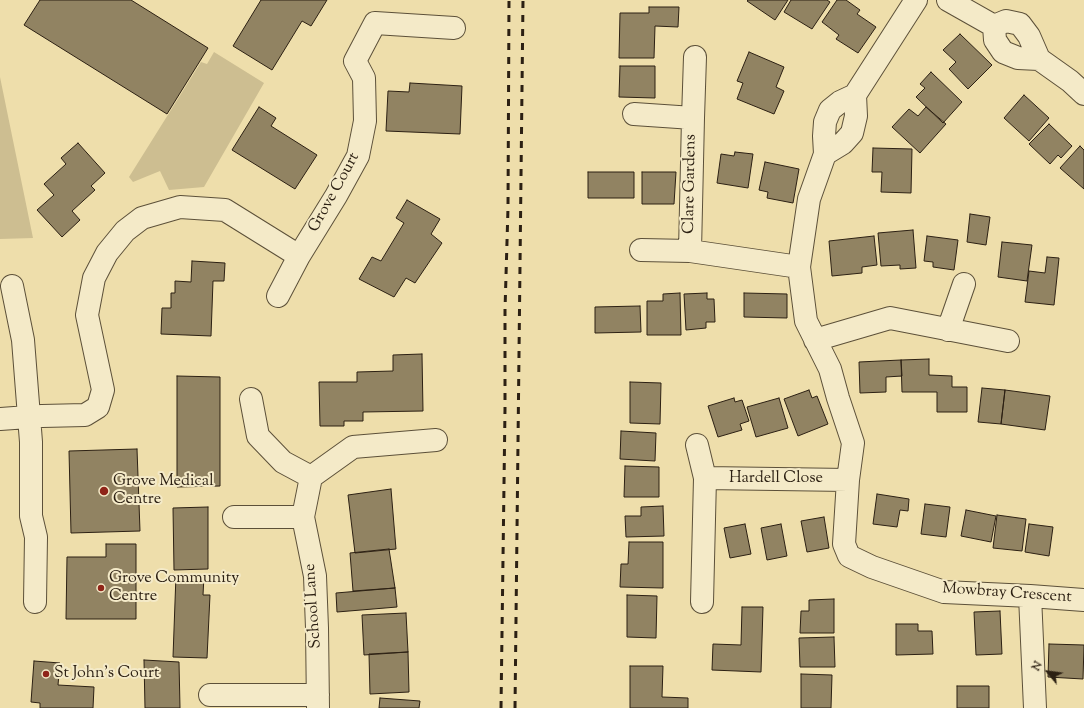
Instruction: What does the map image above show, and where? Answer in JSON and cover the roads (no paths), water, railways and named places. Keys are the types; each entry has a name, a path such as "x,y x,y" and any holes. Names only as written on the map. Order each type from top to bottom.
{"street":[{"name":"Mowbray Crescent","path":"916,0 855,96 856,116 852,133 843,143 826,154 809,199 799,267 806,321 830,369 853,443 848,480 844,544 849,556 872,567 944,592 1084,600"},
{"path":"948,0 994,26 995,40 1004,52 1018,58 1039,59 1070,81 1084,94"},
{"name":"Grove Court","path":"278,296 299,256 336,196 358,156 365,121 364,78 355,61 375,23 454,28"},
{"name":"Clare Gardens","path":"690,251 695,58"},
{"name":"Clare Gardens","path":"634,114 693,118"},
{"path":"0,419 85,415 98,407 103,390 87,316 94,278 107,253 125,231 142,218 180,206 225,210 299,256"},
{"name":"Clare Gardens","path":"641,250 690,251 799,267"},
{"path":"948,330 964,284"},
{"path":"12,286 23,340 31,442 31,516 36,537 35,602"},
{"path":"815,340 890,318 1008,341"},
{"path":"251,399 258,436 283,462 311,477 353,447 436,440"},
{"name":"Hardell Close","path":"697,445 705,478 702,602"},
{"name":"School Lane","path":"210,695 318,702 315,576 304,517 311,477"},
{"name":"Hardell Close","path":"705,478 848,480"},
{"path":"234,517 304,517"},
{"path":"1030,596 1035,708"}],"railway":[{"path":"501,708 505,310 508,208 509,0"},
{"path":"515,708 523,0"}],"place":[{"name":"Grove Medical Centre","path":"104,491"},
{"name":"Grove Community Centre","path":"101,588"},
{"name":"St John's Court","path":"46,674"}]}
